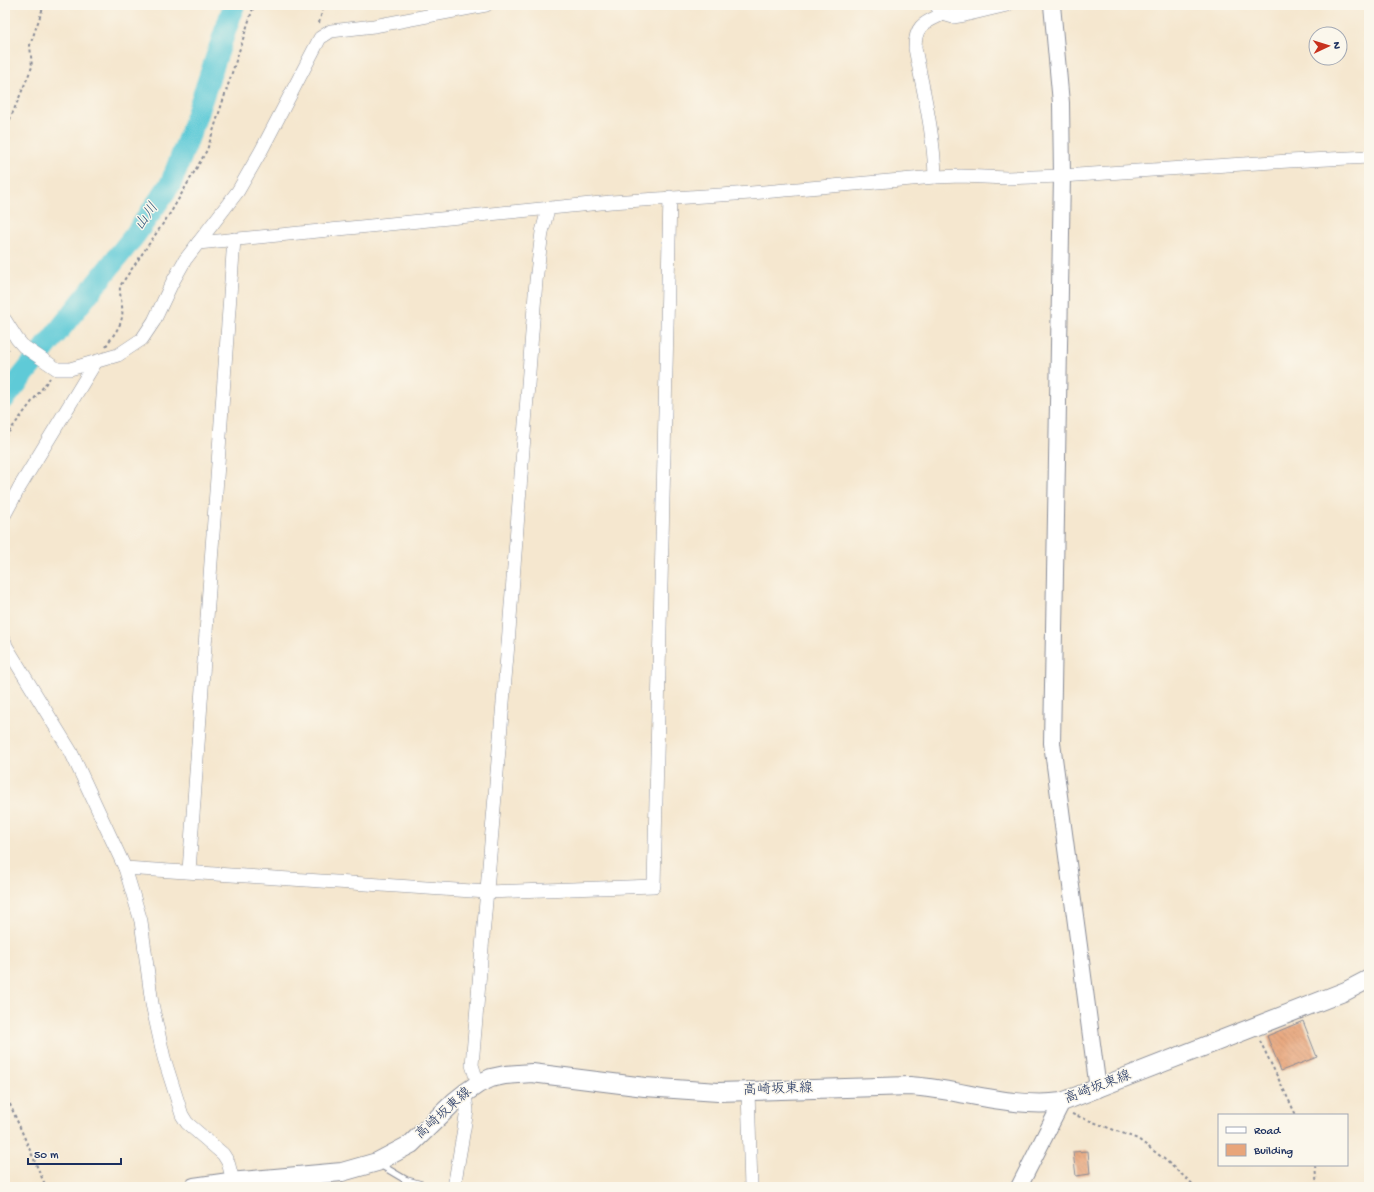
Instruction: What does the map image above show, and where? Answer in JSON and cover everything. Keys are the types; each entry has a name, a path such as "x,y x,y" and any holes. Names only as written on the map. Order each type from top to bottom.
{"main road":[{"name":"高崎坂東線","path":"194,1187 309,1178 342,1172 377,1162 411,1144 455,1100 471,1089 491,1078 505,1075 532,1073 645,1087 718,1092 910,1086 940,1089 1025,1103 1041,1104 1062,1102 1346,991 1369,979"}],"street":[{"path":"5,320 22,346 57,369 70,369 95,363 118,355 142,339 154,321 185,260 238,191 261,151 320,38 331,31 374,26 486,5"},
{"path":"935,177 935,162 915,48 915,37 917,31 921,26 931,20 940,10 948,16 959,16 1007,5"},
{"path":"1052,5 1061,103 1062,176 1052,731 1053,749 1098,1089"},
{"path":"198,243 548,208 751,193 935,177 961,176 1007,178 1062,176 1369,157"},
{"path":"125,868 189,871 487,892 654,886 670,198"},
{"path":"454,1187 471,1089 536,281 542,232 548,208"},
{"path":"189,871 234,239"},
{"path":"5,514 18,488 95,363"},
{"path":"5,642 6,646 71,752 125,868 141,921 150,992 162,1051 182,1115 187,1124 223,1154 228,1162 231,1183"},
{"path":"748,1091 751,1187"},
{"path":"1019,1187 1062,1102"}],"lane":[{"path":"377,1162 406,1180 430,1187"}],"path":[{"path":"5,131 32,68 30,45 44,5"},
{"path":"95,363 122,321 122,302 119,292 120,286 171,212 208,150 254,5"},
{"path":"320,38 318,25 324,5"},
{"path":"5,437 57,369"},
{"path":"1253,1027 1296,1114"},
{"path":"5,1093 46,1187"},
{"path":"1062,1102 1066,1110 1074,1115 1138,1139 1163,1158 1196,1187"},
{"path":"1315,1166 1317,1187"}],"building":[{"path":"1303,1021 1317,1057 1281,1071 1267,1036"},
{"path":"1088,1151 1090,1174 1076,1176 1073,1152"}],"waterway":[{"name":"山川","path":"5,398 135,235 171,183 191,131 234,5"}]}
